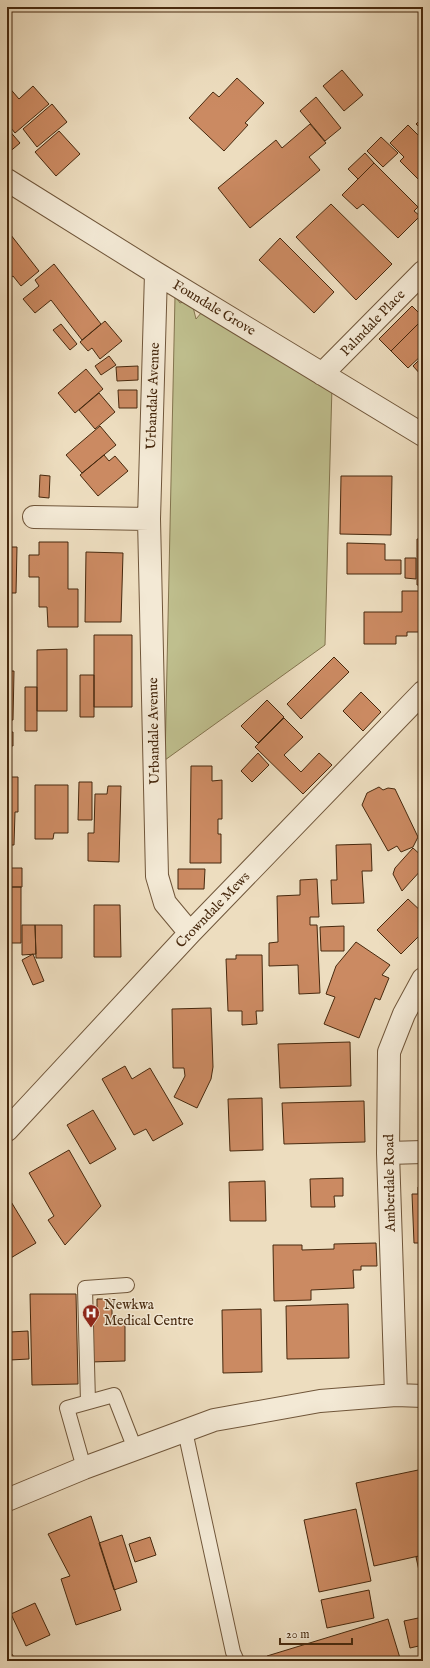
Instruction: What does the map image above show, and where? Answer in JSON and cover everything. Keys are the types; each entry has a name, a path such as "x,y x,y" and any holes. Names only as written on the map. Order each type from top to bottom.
{"street":[{"name":"Foundale Grove","path":"7,180 156,273 423,435"},
{"name":"Palmdale Place","path":"322,374 423,272"},
{"name":"Urbandale Avenue","path":"156,273 149,519 157,876 165,903 190,933"},
{"path":"34,516 149,519"},
{"name":"Crowndale Mews","path":"7,1130 190,933 423,692"},
{"name":"Amberdale Road","path":"396,1395 388,1153 389,1052 404,1014 423,979"},
{"path":"388,1153 423,1152"},
{"path":"7,1500 84,1468 214,1420 320,1401 396,1395 423,1396"}],"lane":[{"path":"91,1402 88,1402 85,1288 127,1285"},
{"path":"84,1468 67,1408 114,1395 135,1449"},
{"path":"185,1431 233,1652 237,1661"}],"green space":[{"path":"175,296 180,303 189,300 193,307 196,319 208,305 332,386 325,645 165,760"}],"building":[{"path":"342,70 363,95 344,111 323,86"},
{"path":"237,78 264,103 245,123 248,125 224,151 189,118 213,92 219,97"},
{"path":"7,85 19,99 33,86 49,104 15,133 7,123"},
{"path":"316,97 341,128 325,141 300,111"},
{"path":"52,104 67,122 37,147 23,129"},
{"path":"423,117 423,131 416,124"},
{"path":"310,124 326,143 309,157 320,170 250,228 218,188 276,140 282,148"},
{"path":"408,125 423,140 423,184 400,161 404,157 390,143"},
{"path":"7,128 20,143 7,154"},
{"path":"59,131 80,154 56,176 35,152"},
{"path":"381,137 398,153 383,167 367,151"},
{"path":"365,153 374,163 358,179 348,169"},
{"path":"374,163 418,207 414,211 420,216 398,238 363,204 357,209 342,195"},
{"path":"331,204 392,264 356,300 296,237"},
{"path":"7,230 39,271 21,286 13,276 7,280"},
{"path":"280,238 334,292 314,313 259,260"},
{"path":"54,264 101,324 82,340 51,300 35,313 23,299 39,286 35,280"},
{"path":"423,304 423,312 419,308"},
{"path":"412,306 423,317 423,319 391,351 379,339"},
{"path":"105,321 122,341 100,359 92,348 88,351 80,342"},
{"path":"421,321 423,323 423,354 408,368 391,351"},
{"path":"61,324 77,344 70,350 53,330"},
{"path":"109,356 116,365 101,375 95,366"},
{"path":"423,356 423,375 422,376 413,366"},
{"path":"138,366 138,380 117,381 116,367"},
{"path":"86,369 103,389 75,413 58,393"},
{"path":"118,390 137,390 137,408 119,408"},
{"path":"99,393 115,412 95,429 79,410"},
{"path":"100,426 116,445 82,473 66,455"},
{"path":"104,455 109,461 115,456 128,471 98,496 80,475"},
{"path":"40,475 50,476 49,498 39,497"},
{"path":"341,476 392,476 391,535 340,534"},
{"path":"417,539 423,539 423,585 417,585"},
{"path":"39,542 68,542 68,589 78,589 78,627 48,627 47,607 39,607 39,577 29,577 29,555 39,555"},
{"path":"347,543 385,544 385,560 401,560 401,574 347,574"},
{"path":"7,547 17,547 16,593 7,593"},
{"path":"86,552 123,553 121,622 85,622"},
{"path":"405,558 416,558 416,579 405,578"},
{"path":"402,591 423,591 423,632 407,632 407,636 396,636 396,644 364,644 364,612 402,612"},
{"path":"94,635 132,635 132,707 94,707"},
{"path":"67,649 67,711 37,711 37,650"},
{"path":"334,657 349,672 301,719 287,704"},
{"path":"7,671 14,671 13,720 7,720"},
{"path":"80,675 94,675 94,717 80,717"},
{"path":"25,687 37,687 37,731 25,731"},
{"path":"361,692 381,712 363,731 343,711"},
{"path":"267,700 284,717 258,743 241,726"},
{"path":"284,718 303,737 284,755 301,772 319,753 332,765 303,794 255,747"},
{"path":"7,732 13,732 13,746 7,745"},
{"path":"258,753 269,765 252,782 241,771"},
{"path":"191,766 212,766 212,781 222,780 222,819 218,819 218,834 221,834 221,863 190,863"},
{"path":"7,772 10,772 10,777 18,777 18,812 15,812 14,845 7,845"},
{"path":"79,782 92,782 92,820 78,820"},
{"path":"35,785 68,785 68,833 54,833 53,839 35,839"},
{"path":"108,786 121,786 119,862 88,861 88,833 94,833 95,794 107,794"},
{"path":"379,787 383,790 388,788 395,789 418,837 413,847 401,852 397,846 388,851 362,805 367,793"},
{"path":"371,844 372,871 362,871 364,903 332,904 331,880 337,880 336,845"},
{"path":"413,848 423,857 423,868 402,891 393,874 395,868"},
{"path":"7,868 22,868 22,887 7,887"},
{"path":"178,869 205,869 204,889 178,889"},
{"path":"317,879 319,917 310,917 310,925 317,925 320,993 299,994 298,965 269,966 269,943 278,942 277,896 300,895 300,880"},
{"path":"423,880 423,889 419,884"},
{"path":"7,887 21,887 21,943 7,943"},
{"path":"408,899 423,913 423,932 401,954 377,930"},
{"path":"94,905 120,905 121,957 94,957"},
{"path":"22,925 35,925 36,954 22,955"},
{"path":"35,925 62,925 62,958 36,958"},
{"path":"344,926 344,951 321,951 320,927"},
{"path":"356,942 390,965 382,975 389,978 380,1000 375,998 359,1038 324,1024 335,997 326,994 336,966"},
{"path":"33,954 44,981 33,985 22,960"},
{"path":"236,955 262,955 263,1011 256,1011 257,1024 242,1025 242,1011 228,1011 226,959 236,959"},
{"path":"211,1008 213,1067 211,1079 197,1108 174,1097 185,1076 184,1068 173,1068 172,1009"},
{"path":"350,1042 351,1086 280,1088 278,1044"},
{"path":"125,1066 132,1079 150,1068 183,1124 153,1141 146,1129 134,1135 102,1079"},
{"path":"262,1098 263,1150 230,1151 228,1099"},
{"path":"364,1101 365,1142 284,1144 282,1103"},
{"path":"93,1110 116,1149 90,1164 67,1125"},
{"path":"69,1150 101,1206 65,1245 48,1220 54,1216 29,1173"},
{"path":"343,1178 343,1196 334,1196 335,1207 311,1207 310,1179"},
{"path":"265,1181 266,1221 230,1221 229,1182"},
{"path":"418,1187 423,1187 423,1243 414,1243 412,1194 418,1194"},
{"path":"10,1200 36,1243 9,1259 7,1256 7,1202"},
{"path":"376,1243 377,1266 361,1266 361,1270 353,1270 354,1288 311,1290 311,1300 274,1301 273,1245 302,1245 302,1250 334,1249 334,1244"},
{"path":"30,1294 76,1294 78,1384 32,1385"},
{"path":"97,1299 112,1299 112,1319 125,1319 125,1361 90,1362 90,1319 97,1319"},
{"path":"348,1304 349,1358 287,1359 286,1306"},
{"path":"261,1309 262,1372 223,1373 222,1310"},
{"path":"28,1331 29,1359 10,1360 10,1332"},
{"path":"423,1469 423,1555 374,1566 356,1483"},
{"path":"356,1509 371,1581 319,1592 304,1520"},
{"path":"91,1516 121,1610 76,1625 61,1579 70,1576 48,1534"},
{"path":"122,1535 137,1582 114,1590 99,1543"},
{"path":"150,1537 156,1555 135,1562 129,1544"},
{"path":"423,1555 423,1589 416,1557"},
{"path":"369,1590 374,1618 327,1628 321,1600"},
{"path":"35,1603 50,1635 26,1646 11,1614"},
{"path":"423,1617 423,1645 410,1648 404,1621"},
{"path":"388,1619 400,1658 391,1661 269,1661 267,1656"}],"place":[{"name":"Newkwa Medical Centre","path":"91,1328"}]}
